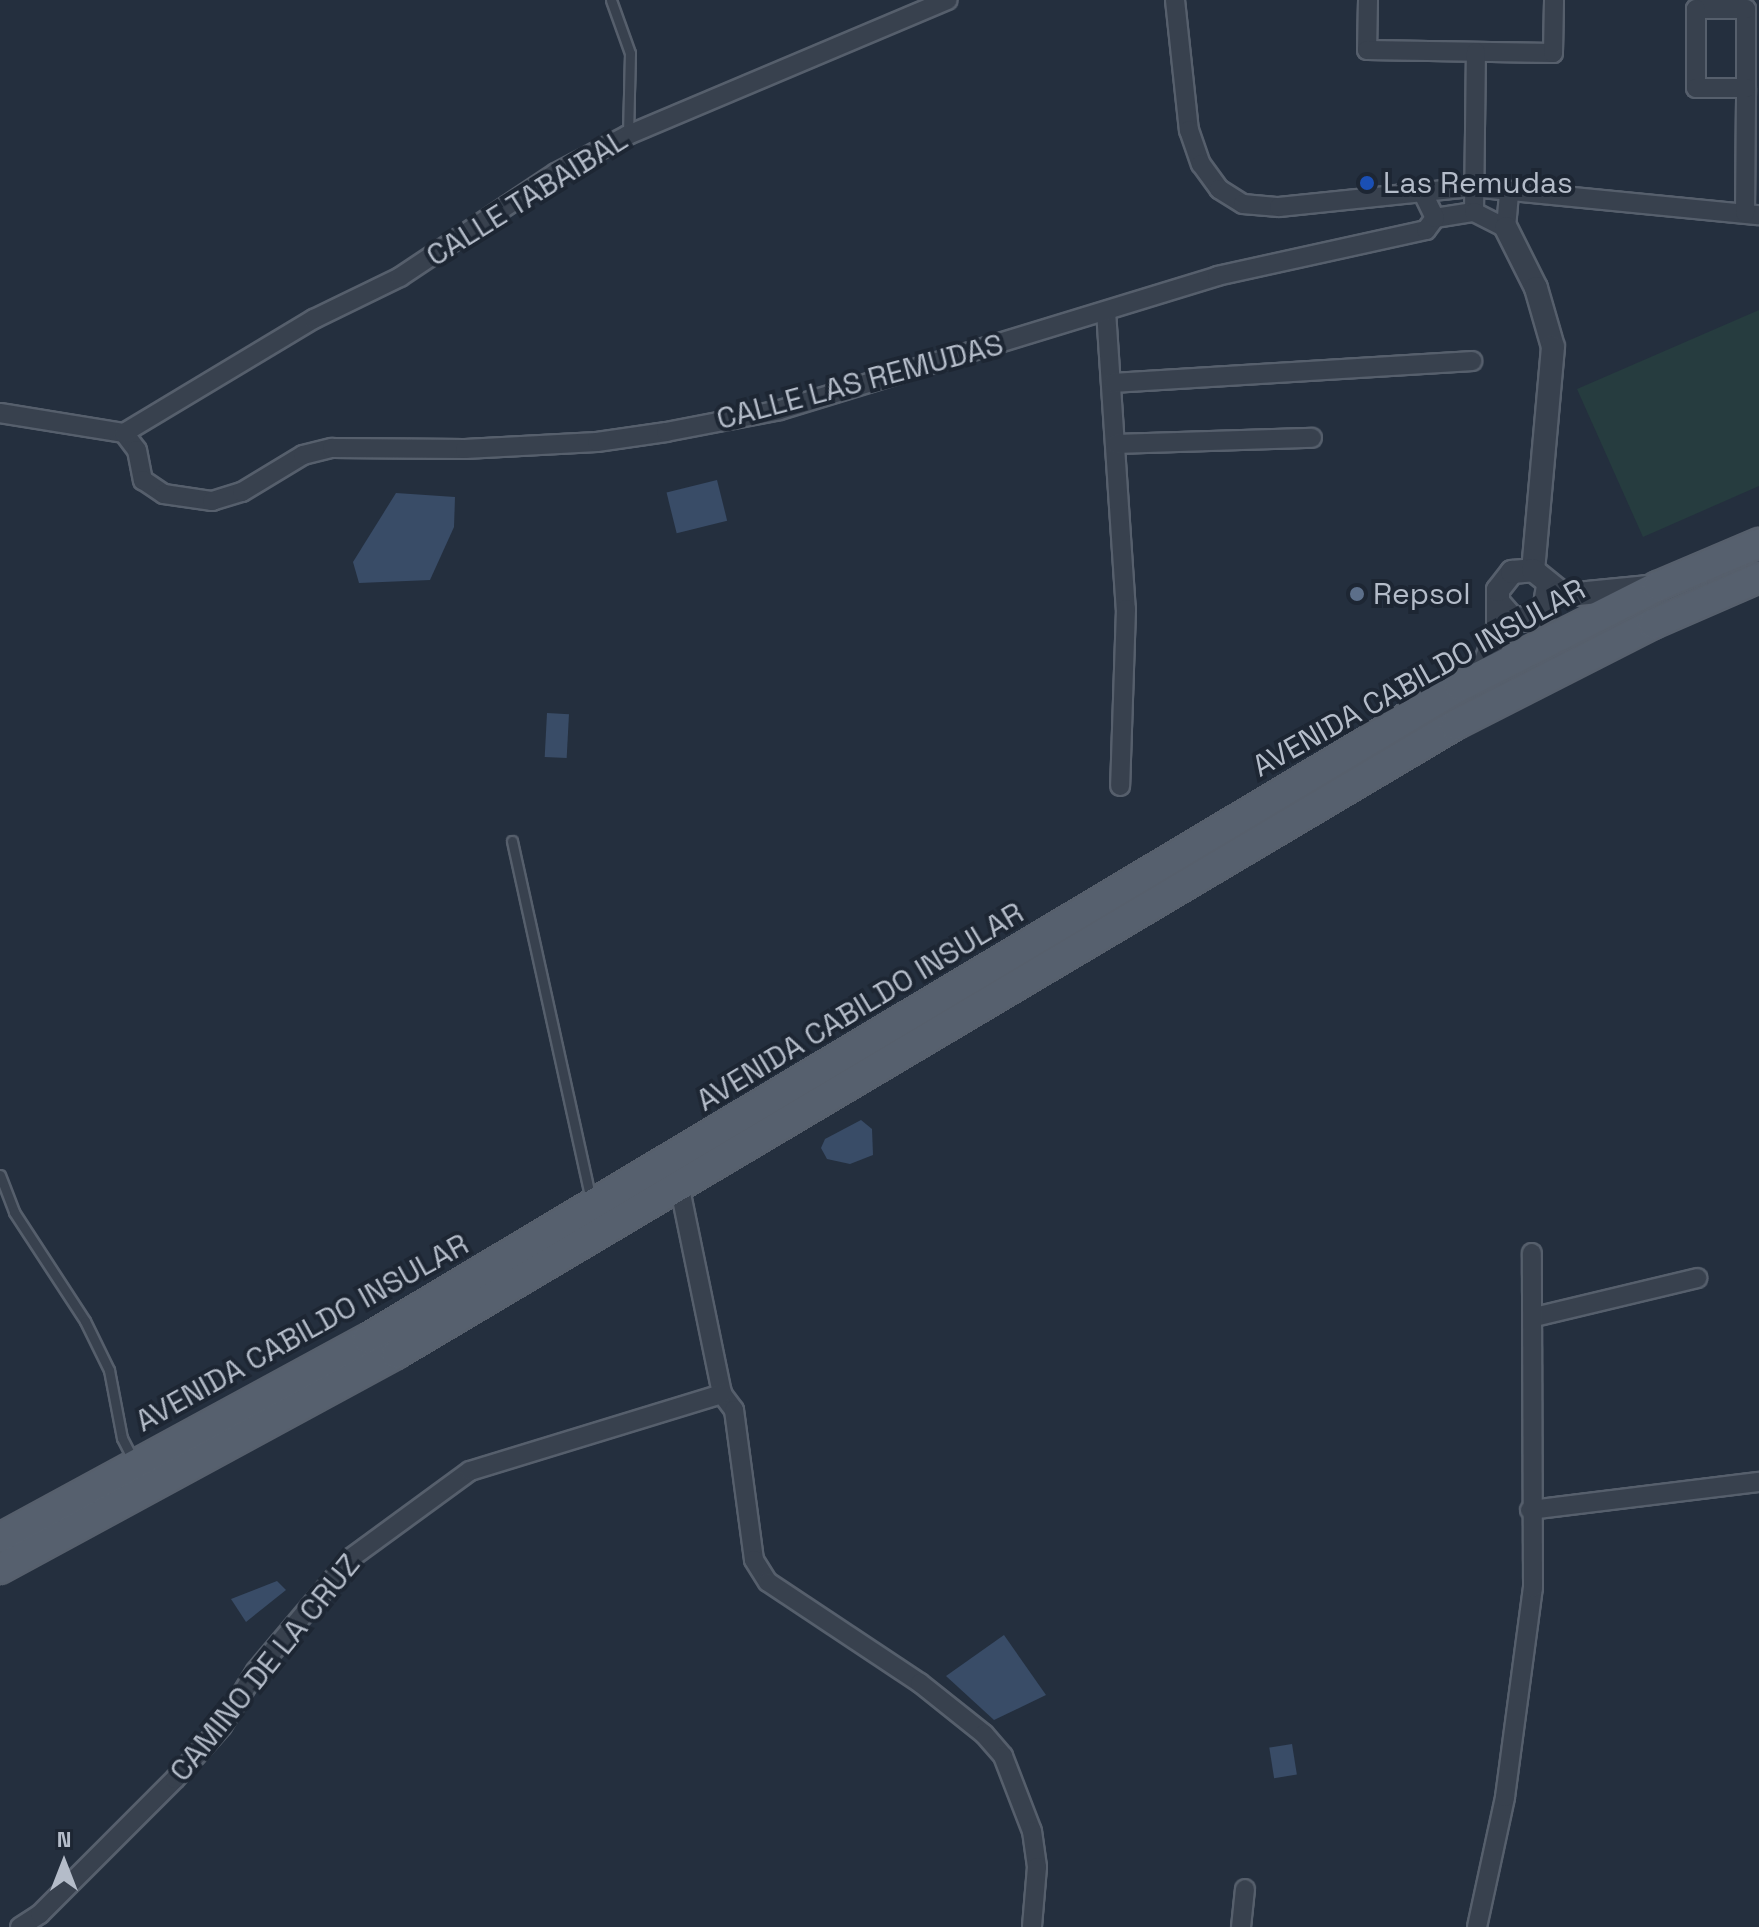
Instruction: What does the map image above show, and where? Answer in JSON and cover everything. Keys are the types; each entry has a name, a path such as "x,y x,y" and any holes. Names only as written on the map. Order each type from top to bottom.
{"main road":[{"name":"AVENIDA CABILDO INSULAR","path":"0,1538 367,1339 1481,675 1658,586 1759,543"},
{"name":"AVENIDA CABILDO INSULAR","path":"0,1569 396,1354 1455,725 1653,624 1759,578"}],"street":[{"name":"CALLE TABAIBAL","path":"124,433 314,319 400,277 556,173 628,135 948,0"},
{"path":"1175,0 1189,130 1201,164 1219,189 1243,204 1279,207 1471,187 1752,214 1746,9 1696,9 1696,88 1746,88"},
{"path":"1368,0 1367,50 1553,53 1554,0"},
{"path":"1476,52 1471,187 1474,212 1506,228"},
{"path":"1499,603 1511,617 1528,620 1544,611 1541,578 1553,347 1536,288 1506,228 1509,191"},
{"path":"1423,193 1435,218"},
{"name":"CALLE LAS REMUDAS","path":"124,433 137,450 143,480 164,494 212,501 242,492 303,455 332,448 597,442 780,410 1217,276 1426,230 1435,218 1474,212"},
{"path":"1106,311 1126,609 1120,786"},
{"path":"1113,383 1472,361"},
{"path":"0,413 124,433"},
{"path":"1116,444 1312,438"},
{"path":"1481,675 1493,650 1504,578 1523,569 1577,594 1658,586"},
{"path":"679,1184 722,1394 734,1410 754,1560 768,1582 920,1683 984,1734 1003,1756 1032,1831 1037,1867 1032,1927"},
{"path":"1477,1927 1505,1797 1533,1588 1530,1510 1535,1317 1532,1253"},
{"path":"1535,1317 1697,1278"},
{"name":"CAMINO DE LA CRUZ","path":"20,1927 69,1887 175,1779 222,1726 256,1671 351,1558 470,1471 722,1394"},
{"path":"1530,1510 1759,1482"},
{"path":"1241,1927 1245,1889"}],"lane":[{"path":"611,0 630,53 628,135"},
{"path":"512,841 593,1206"},
{"path":"0,1175 14,1212 85,1321 109,1370 122,1438 136,1465"}],"green space":[{"path":"1759,310 1759,486 1643,537 1577,389"}],"water":[{"path":"717,480 727,521 677,533 667,493"},
{"path":"396,493 455,497 454,527 430,580 359,583 353,562"},
{"path":"547,713 569,714 567,758 545,757"},
{"path":"861,1120 872,1129 873,1155 850,1164 827,1159 821,1148 825,1139"},
{"path":"277,1581 286,1590 246,1622 231,1599"},
{"path":"1004,1635 1046,1695 994,1720 946,1676"},
{"path":"1292,1744 1297,1775 1274,1778 1269,1748"}],"place":[{"name":"Las Remudas","path":"1367,183"},
{"name":"Repsol","path":"1357,594"}]}
